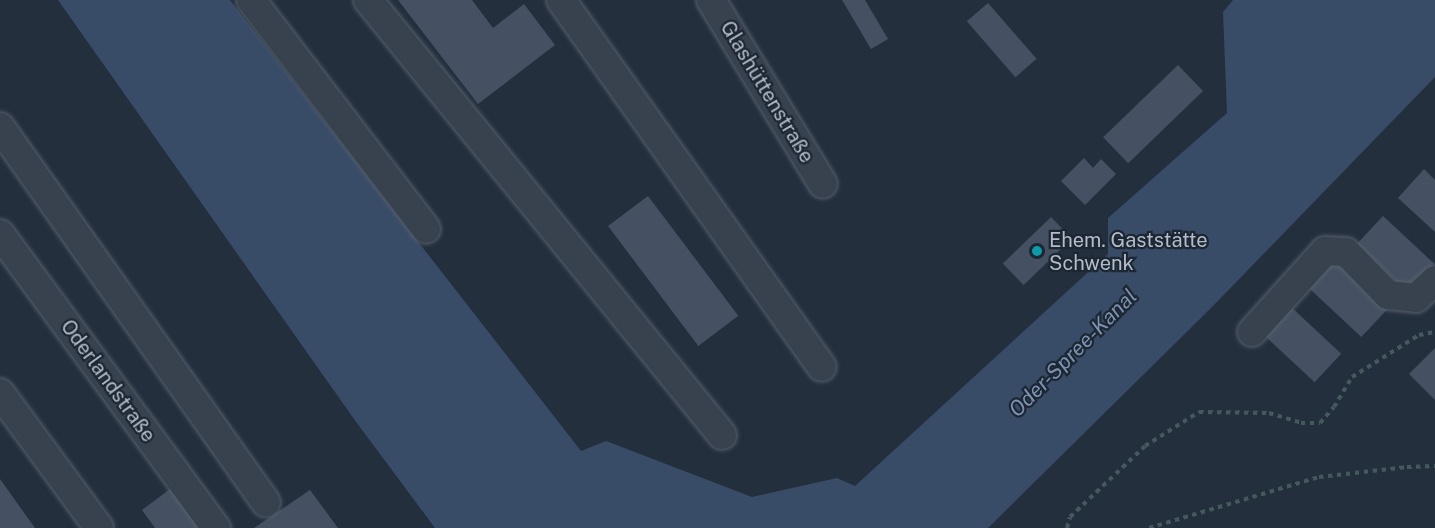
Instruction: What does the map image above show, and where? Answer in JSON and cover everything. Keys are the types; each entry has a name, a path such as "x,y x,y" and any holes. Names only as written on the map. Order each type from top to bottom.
{"street":[{"path":"251,0 426,228"},
{"path":"368,0 722,435"},
{"path":"561,0 822,367"},
{"name":"Glashüttenstraße","path":"711,0 823,184"},
{"path":"0,128 266,502"},
{"name":"Oderlandstraße","path":"0,234 216,528"},
{"path":"1252,332 1324,251 1346,252 1388,296 1416,298 1435,280"},
{"path":"0,393 99,528"}],"path":[{"path":"1068,528 1070,517 1145,446 1198,412 1269,413 1301,423 1320,423 1352,377 1419,335 1435,332"},
{"path":"1149,528 1319,477 1435,466"}],"water":[{"name":"Oder-Spree-Kanal","path":"58,0 230,0 581,451 606,441 752,497 837,478 855,486 1108,254 1108,218 1227,113 1223,12 1233,0 1435,0 1435,77 1213,306 988,528 435,528 354,419"}],"building":[{"path":"398,0 472,0 493,28 524,4 555,45 478,104"},
{"path":"842,0 865,0 888,39 871,49"},
{"path":"988,3 1037,59 1015,77 967,21"},
{"path":"1178,65 1203,91 1128,163 1103,137"},
{"path":"1084,158 1093,168 1101,159 1116,174 1085,205 1061,181"},
{"path":"1424,169 1435,180 1435,232 1398,198"},
{"path":"648,196 738,316 698,346 608,226"},
{"path":"1383,216 1434,264 1408,292 1356,245"},
{"name":"Ehem. Gaststätte Schwenk","path":"1051,217 1072,239 1024,285 1003,264"},
{"path":"1336,260 1388,308 1361,337 1309,289"},
{"path":"1290,306 1341,354 1315,382 1263,335"},
{"path":"1435,348 1435,400 1409,374"},
{"path":"0,479 35,528 0,528"},
{"path":"170,489 199,528 155,528 142,510"},
{"path":"310,490 338,528 254,528"}],"place":[{"name":"Ehem. Gaststätte Schwenk","path":"1037,251"}]}
